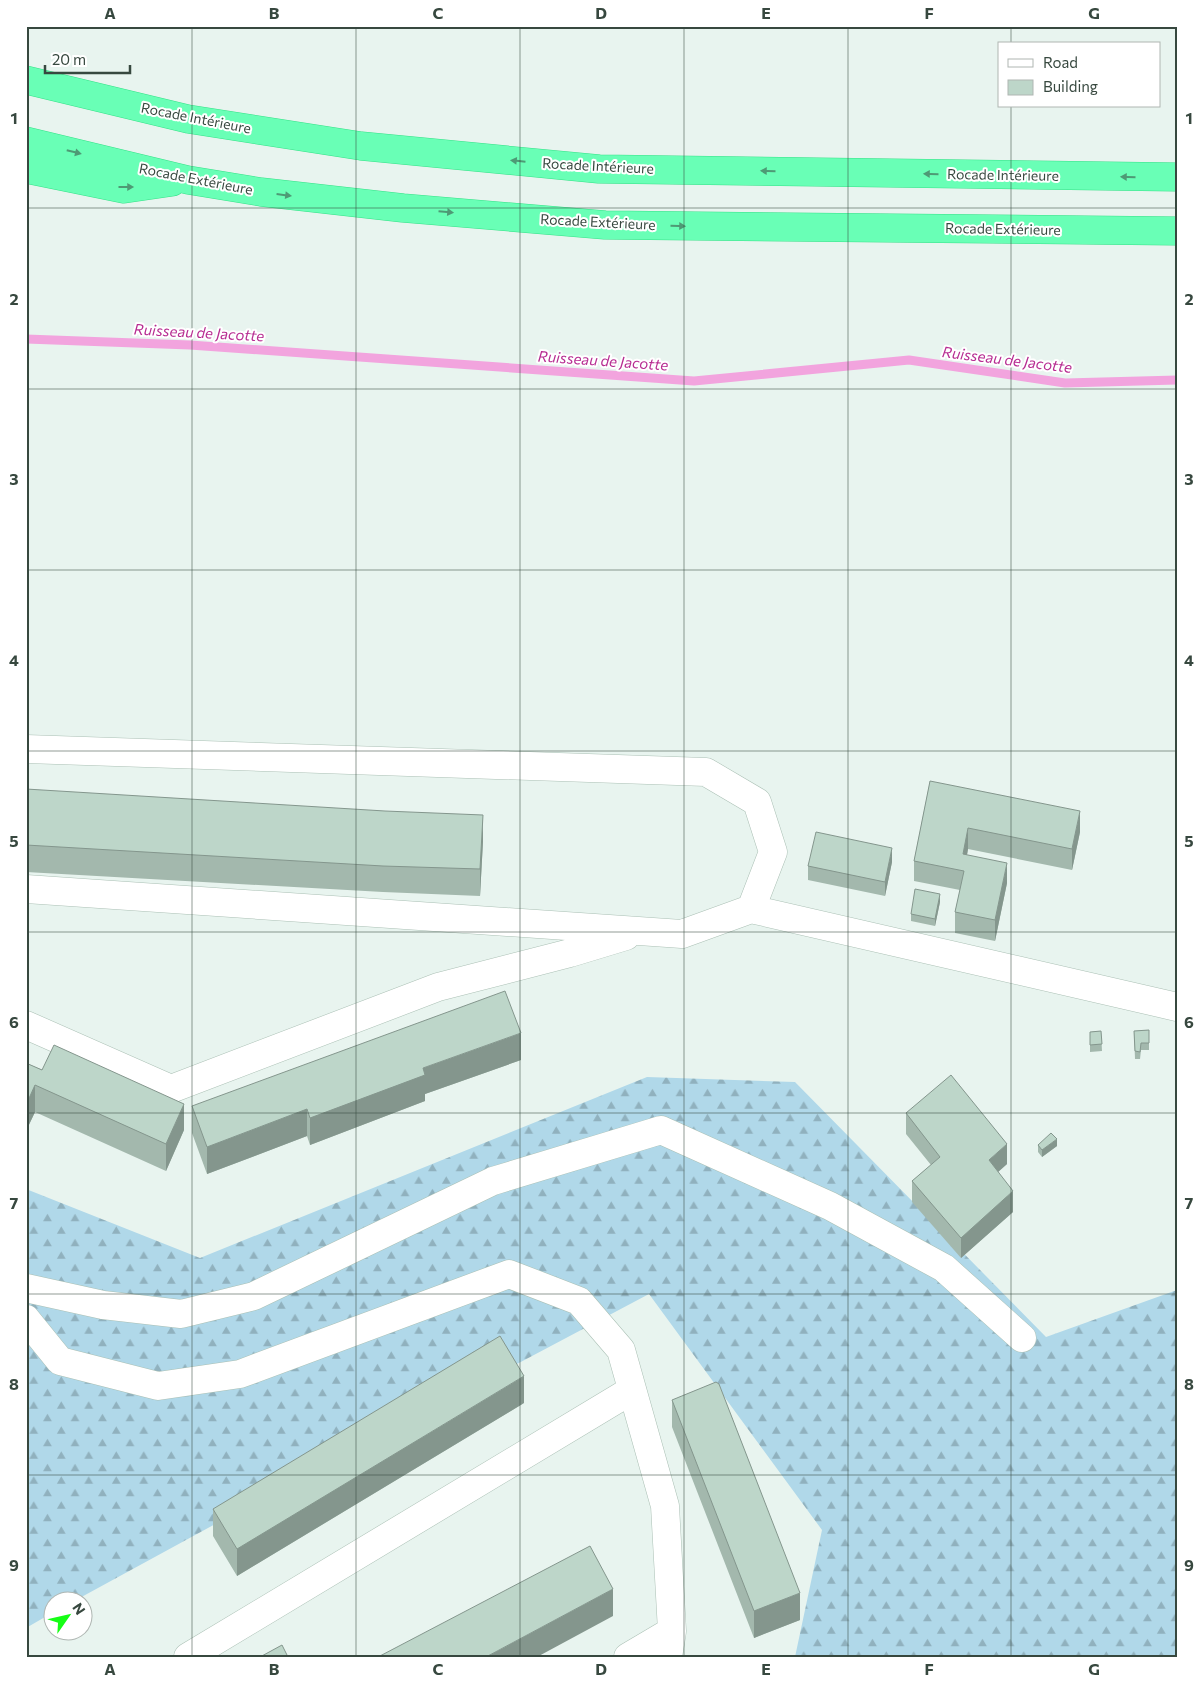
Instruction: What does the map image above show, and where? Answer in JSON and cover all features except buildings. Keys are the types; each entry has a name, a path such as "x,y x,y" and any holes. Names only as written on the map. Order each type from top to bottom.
{"highway":[{"name":"Rocade Intérieure","path":"26,80 188,118 362,146 600,169 1177,177"},
{"name":"Rocade Extérieure","path":"26,141 188,180 261,192 403,208 605,225 1177,231"},
{"path":"26,169 124,189 188,180"}],"lane":[{"path":"26,749 706,772 757,802 772,852 751,909"},
{"path":"26,889 682,934 751,909 1177,1007"},
{"path":"26,1025 171,1089 438,987 570,954 642,931"},
{"path":"26,1288 103,1305 181,1314 254,1296 493,1181 661,1130 830,1206 944,1268 1022,1338"},
{"path":"26,1319 60,1361 158,1386 240,1374 509,1274 579,1301 621,1350 665,1506 670,1644 628,1657"},
{"path":"188,1657 632,1390"}],"green space":[{"path":"647,1077 795,1082 1046,1337 1177,1290 1177,1657 795,1657 822,1530 649,1294 92,1591 42,1590 42,1619 26,1628 26,1189 200,1258"}],"waterway":[{"name":"Ruisseau de Jacotte","path":"26,339 190,345 694,381 909,360 1065,383 1177,380"}]}
